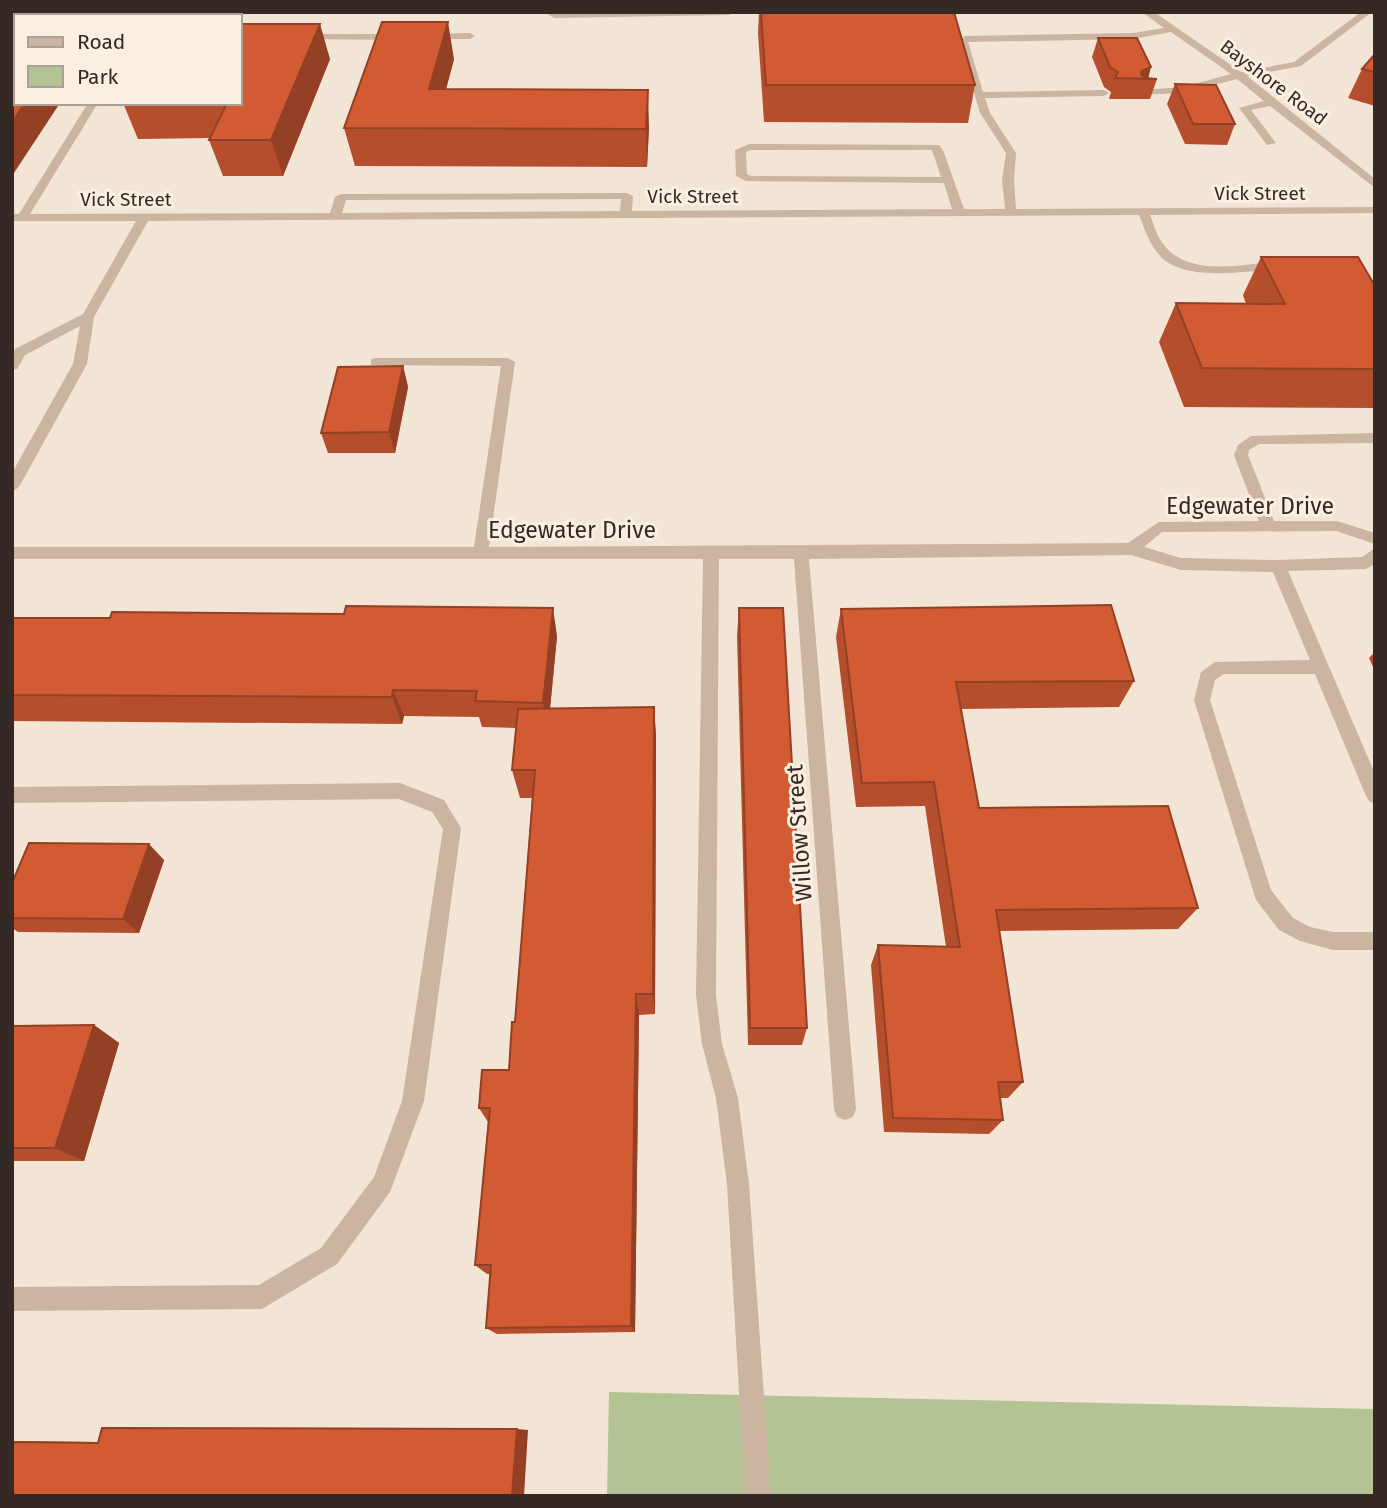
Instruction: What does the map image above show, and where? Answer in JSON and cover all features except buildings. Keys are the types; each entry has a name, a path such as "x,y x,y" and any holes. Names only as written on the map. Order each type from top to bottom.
{"street":[{"path":"549,12 554,15 729,12"},
{"name":"Bayshore Road","path":"1147,12 1239,75 1375,184"},
{"path":"1142,93 1182,90 1297,64 1367,12"},
{"path":"1011,212 1008,180 1011,153 985,113 962,43 965,39 1133,36 1174,29"},
{"path":"294,37 470,37"},
{"path":"979,95 1104,93"},
{"path":"1271,143 1244,108 1273,102"},
{"path":"18,218 92,105"},
{"path":"948,180 750,179 743,176 740,150 749,147 935,147 939,150 959,212"},
{"path":"335,216 341,197 627,196 626,214"},
{"name":"Vick Street","path":"18,218 1375,210"},
{"path":"1143,211 1159,249 1179,265 1207,270 1293,265"},
{"path":"14,478 80,364 88,317 144,217"},
{"path":"12,366 20,352 88,317"},
{"path":"376,362 509,362 481,553"},
{"path":"1268,525 1241,455 1243,448 1256,439 1375,438"},
{"name":"Edgewater Drive","path":"1131,550 1158,527 1337,526 1375,539"},
{"name":"Edgewater Drive","path":"12,553 801,553 1131,550 1181,564 1278,566 1366,563 1375,554"},
{"path":"711,553 706,995 712,1044 727,1098 738,1184 758,1496"},
{"name":"Willow Street","path":"801,553 845,1108"},
{"path":"1278,566 1375,796"},
{"path":"1321,667 1221,667 1207,677 1202,700 1263,894 1286,923 1307,935 1333,941 1375,941"},
{"path":"12,795 400,791 438,806 452,828 413,1101 382,1184 329,1256 262,1297 12,1299"}],"green space":[{"path":"609,1392 1375,1409 1375,1496 607,1496"}]}
